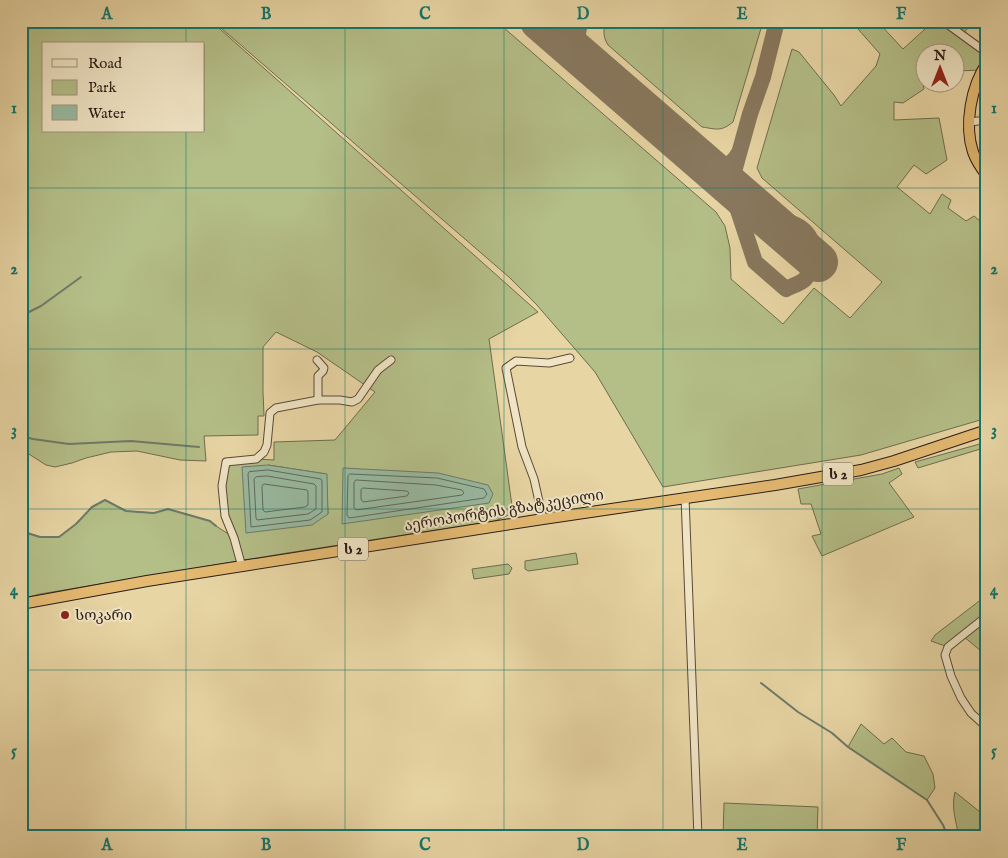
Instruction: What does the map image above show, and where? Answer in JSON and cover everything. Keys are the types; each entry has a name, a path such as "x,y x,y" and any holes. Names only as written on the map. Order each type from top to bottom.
{"highway":[{"path":"987,63 977,83 969,122 973,151 979,165 987,176"},
{"name":"აეროპორტის გზატკეცილი","path":"21,604 147,581 861,470 987,430"}],"street":[{"path":"943,21 987,53"},
{"path":"969,122 987,120"},
{"path":"543,519 534,480 522,447 506,368 516,361 549,363 570,358"},
{"path":"317,360 324,368 318,376 318,400"},
{"path":"242,567 234,538 225,516 222,486 226,462 256,459 264,452 267,445 270,413 276,408 318,400 352,402 358,399 378,370 391,360"},
{"path":"686,497 698,837"},
{"path":"982,723 971,713 961,698 951,676 945,655 948,647 986,618"}],"green space":[{"path":"21,21 211,21 538,312 489,339 513,513 495,521 287,553 40,594 21,599 21,531 40,537 59,537 76,524 92,507 105,500 126,511 154,513 168,509 210,521 233,537 225,516 222,486 226,462 256,459 274,460 274,442 335,440 375,392 317,352 276,332 263,347 264,416 258,416 258,435 204,436 206,461 180,460 137,451 111,452 55,467 46,465 21,449","holes":["268,465 326,474 328,514"]},
{"path":"213,21 496,21 716,212 725,226 730,248 731,279 783,324 814,288 850,318 882,282 762,178 757,168 792,49 799,52 841,106 876,66 880,54 851,21 877,21 903,49 934,21 974,21 962,35 987,53 987,63 982,70 966,71 966,42 916,42 916,92 920,92 903,103 894,102 894,120 939,118 947,160 926,174 914,165 897,187 930,214 942,194 951,200 948,208 966,221 974,216 987,227 987,418 861,455 663,487 595,372 536,304 510,278"},
{"path":"606,21 761,21 762,25 733,122 722,129 702,127 608,45 604,33"},
{"path":"987,442 987,447 918,468 915,462"},
{"path":"899,468 902,474 889,483 914,517 822,556 812,536 821,534 811,504 801,504 798,489 882,474"},
{"path":"576,553 578,564 528,571 525,569 525,561"},
{"path":"508,564 512,568 509,574 474,579 472,569"},
{"path":"987,595 987,616 985,618 987,621 987,656 963,636 948,647 931,641 935,635"},
{"path":"861,724 884,744 892,738 906,752 924,756 933,774 935,788 927,800 848,747"},
{"path":"955,792 980,812 987,804 987,837 959,837 954,809"},
{"path":"724,803 818,807 817,837 723,837"}],"water":[{"path":"268,465 327,474 328,514 312,525 246,533 242,467"},
{"path":"343,468 438,473 488,485 493,494 489,503 342,524"}],"waterway":[{"path":"21,316 41,306 81,277"},
{"path":"21,436 69,444 131,441 199,447"},
{"path":"21,531 40,537 59,537 76,524 92,507 105,500 126,511 154,513 168,509 210,521 216,526"},
{"path":"761,683 798,712 832,733 848,747 927,800 943,825 948,837"}],"taxiway":[{"path":"581,21 578,44 589,64"},
{"path":"772,223 787,222 796,225 807,233 812,244 812,264 807,277 800,283 786,289 755,262 730,186 750,114 763,77 777,21"},
{"path":"694,154 707,165 716,168 728,164 738,154"}],"runway":[{"path":"540,21 818,262"}],"place":[{"name":"სოკარი","path":"65,615"}]}
